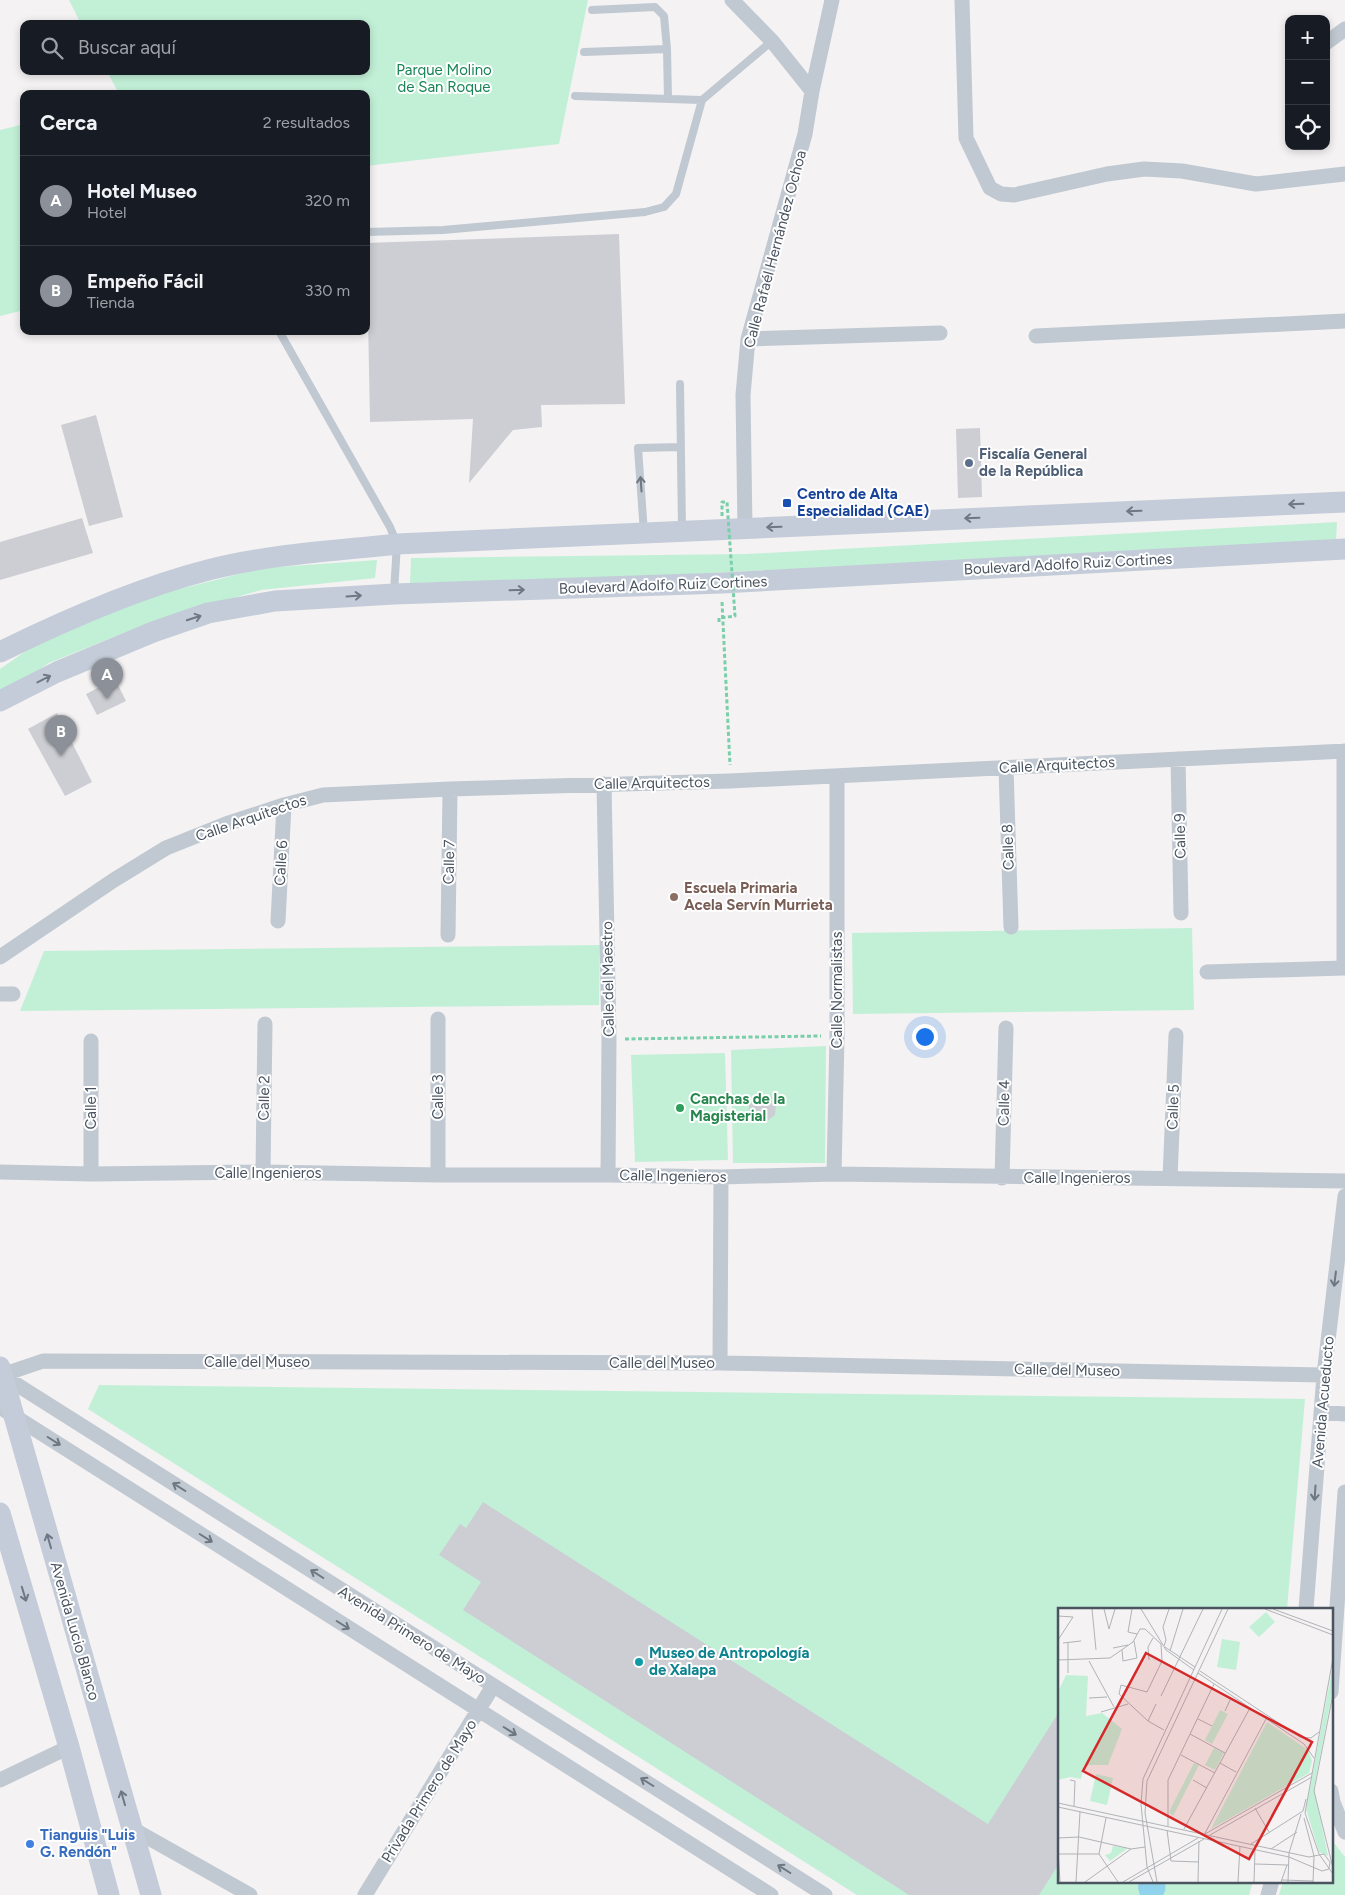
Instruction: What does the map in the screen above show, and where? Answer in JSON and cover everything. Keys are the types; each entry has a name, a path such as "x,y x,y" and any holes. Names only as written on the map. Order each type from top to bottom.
{"main road":[{"path":"0,652 37,634 147,588 209,570 272,558 397,544 1345,502"},
{"name":"Boulevard Adolfo Ruiz Cortines","path":"0,701 57,672 144,635 208,613 274,601 394,594 722,583 1345,549"},
{"name":"Avenida Lucio Blanco","path":"1,1372 6,1411 151,1895"},
{"path":"0,1513 69,1747 108,1895"}],"street":[{"path":"732,0 772,41 812,91"},
{"name":"Calle Rafaél Hernández Ochoa","path":"745,528 743,395 748,339 805,134 812,91 832,0"},
{"path":"962,0 966,138 990,188 1001,194 1014,195 1107,174 1144,169 1182,171 1256,184 1345,174"},
{"path":"1330,40 1345,29"},
{"path":"1036,336 1345,321"},
{"path":"748,339 940,333"},
{"path":"1207,972 1344,968 1344,751"},
{"name":"Calle Arquitectos","path":"0,957 114,880 166,848 226,824 284,804 323,795 450,788 730,781 1344,751"},
{"name":"Calle 9","path":"1178,759 1182,913"},
{"name":"Calle 8","path":"1006,768 1011,927"},
{"name":"Calle Normalistas","path":"834,1174 837,1036 837,776"},
{"name":"Calle del Maestro","path":"604,784 609,1039 608,1175"},
{"name":"Calle 7","path":"448,935 450,788"},
{"name":"Calle 6","path":"278,921 284,804"},
{"name":"Calle 3","path":"438,1020 438,1176"},
{"name":"Calle 2","path":"263,1172 265,1024"},
{"name":"Calle 4","path":"1002,1178 1006,1028"},
{"name":"Calle 5","path":"1170,1178 1176,1035"},
{"name":"Calle 1","path":"91,1041 91,1174"},
{"name":"Calle Ingenieros","path":"0,1172 91,1174 263,1172 438,1176 608,1175 722,1177 834,1174 1002,1178 1345,1181"},
{"path":"720,1363 722,1177"},
{"name":"Avenida Acueducto","path":"1306,1608 1324,1375 1345,1196"},
{"name":"Calle del Museo","path":"1,1372 43,1361 720,1363 1324,1375"},
{"name":"Avenida Primero de Mayo","path":"1,1372 825,1895"},
{"name":"Avenida Primero de Mayo","path":"6,1411 771,1895"},
{"path":"1321,1412 1345,1414"},
{"path":"1332,1670 1345,1492"},
{"name":"Privada Primero de Mayo","path":"365,1895 493,1686"},
{"path":"0,1780 69,1747"},
{"path":"1332,1796 1345,1832"},
{"path":"131,1828 250,1895"},
{"path":"1268,1895 1272,1882"}],"lane":[{"path":"592,10 625,4 654,7 664,16 668,99"},
{"path":"370,232 453,229 645,212 664,207 676,194 702,100 772,41"},
{"path":"584,52 667,49"},
{"path":"576,96 702,100"},
{"path":"281,335 377,503 397,544 394,594"},
{"path":"680,384 682,531"},
{"path":"644,532 638,448 680,447"}],"path":[{"path":"722,517 722,502 727,502 736,616 719,618 719,622 723,626"},
{"path":"722,583 730,781"},
{"path":"609,1039 837,1036"}],"green space":[{"name":"Parque Molino de San Roque","path":"69,0 588,0 559,144 370,166 370,90 117,90 109,75 370,75 370,20 79,20"},
{"path":"20,125 20,311 0,316 0,130"},
{"path":"1337,522 1336,541 594,579 410,583 411,558 746,554"},
{"path":"377,560 375,578 261,590 153,621 49,663 0,696 0,669 39,642 148,597 263,568"},
{"path":"1192,928 1194,1010 853,1014 852,933"},
{"path":"600,945 599,1005 20,1011 44,951"},
{"path":"826,1046 825,1163 733,1163 731,1050"},
{"name":"Canchas de la Magisterial","path":"725,1053 728,1160 635,1162 631,1055"},
{"path":"99,1385 1305,1399 1287,1608 1058,1608 1058,1882 1253,1882 1249,1895 857,1895 88,1409"},
{"path":"1332,1840 1345,1857 1345,1895 1279,1895 1283,1882 1332,1882"}],"water":[{"path":"1139,1882 1164,1882 1165,1885 1163,1895 1140,1895"}],"building":[{"path":"619,234 625,404 541,405 542,427 513,430 469,483 473,419 370,422 368,335 370,335 370,243"},
{"path":"96,415 123,517 89,526 61,425"},
{"name":"Fiscalía General de la República","path":"980,428 982,497 958,498 956,429"},
{"path":"82,518 93,553 0,580 0,542"},
{"path":"115,679 126,701 97,715 86,694"},
{"path":"57,713 92,782 65,796 28,729"},
{"path":"761,1095 771,1096 776,1105 775,1115 767,1121 757,1122 749,1113 749,1105 754,1098"},
{"name":"Museo de Antropología de Xalapa","path":"483,1502 988,1824 1058,1714 1058,1866 1039,1895 909,1895 463,1610 481,1582 439,1555 460,1524 466,1528"}],"place":[{"name":"Fiscalía General de la República","path":"969,463"},
{"name":"Centro de Alta Especialidad (CAE)","path":"787,503"},
{"name":"Hotel Museo","path":"107,699"},
{"name":"Empeño Fácil","path":"61,756"},
{"name":"Escuela Primaria Acela Servín Murrieta","path":"674,897"},
{"name":"Canchas de la Magisterial","path":"680,1108"},
{"name":"Museo de Antropología de Xalapa","path":"639,1662"},
{"name":"Tianguis \"Luis G. Rendón\"","path":"30,1844"}]}
